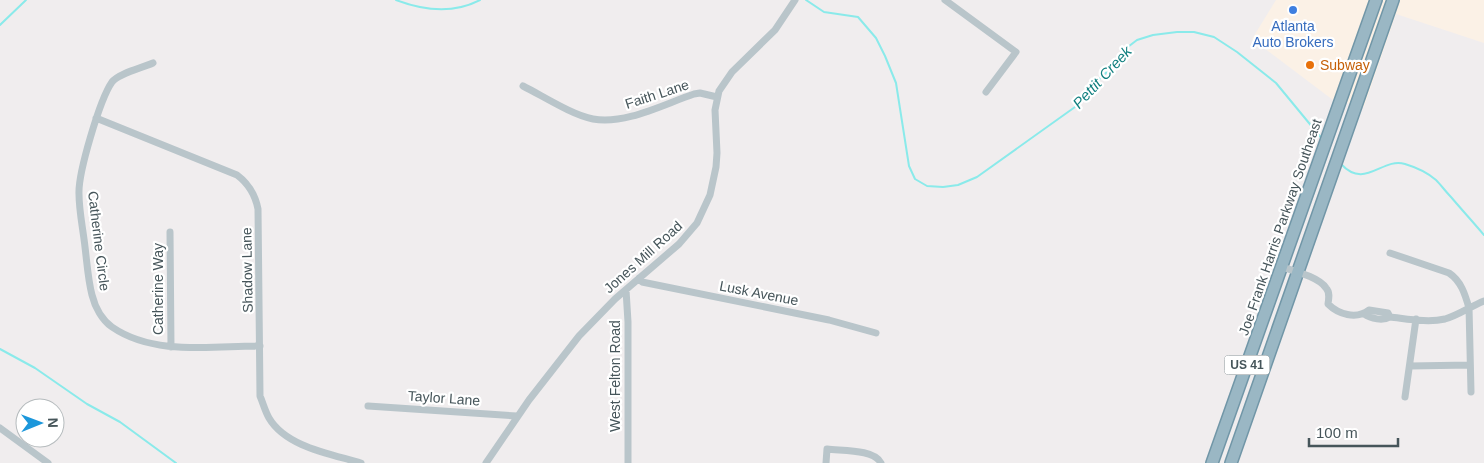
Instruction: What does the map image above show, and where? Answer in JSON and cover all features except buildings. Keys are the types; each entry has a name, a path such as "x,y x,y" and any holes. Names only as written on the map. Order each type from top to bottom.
{"highway":[{"name":"Joe Frank Harris Parkway Southeast","path":"1212,463 1376,0"},
{"name":"US 41","path":"1232,463 1393,0"}],"street":[{"path":"945,0 1016,52 986,92"},
{"name":"Jones Mill Road","path":"486,463 517,416 579,336 688,234 700,217 714,182 717,163 715,110 717,98 728,77 774,30 794,2"},
{"name":"Catherine Circle","path":"153,63 118,77 113,81 96,118 78,193 92,296 101,315 111,326 129,336 152,344 171,347 260,346"},
{"name":"Faith Lane","path":"523,86 576,113 594,119 624,119 694,94 700,93 717,98"},
{"name":"Shadow Lane","path":"96,118 237,175 250,186 256,198 258,209 260,396 269,418 295,441 361,463"},
{"name":"Catherine Way","path":"170,232 171,347"},
{"path":"1390,253 1449,273 1456,277 1461,285 1469,308 1471,392"},
{"path":"1282,267 1321,283 1327,288 1329,295 1328,304 1344,314 1364,314 1369,310 1388,313 1390,317 1416,320 1445,319 1484,301"},
{"name":"Lusk Avenue","path":"639,278 642,282 829,320 876,333"},
{"name":"West Felton Road","path":"626,290 628,322 628,463"},
{"path":"1405,398 1416,320"},
{"path":"1410,366 1470,365"},
{"name":"Taylor Lane","path":"368,406 517,416"},
{"path":"0,428 48,463"},
{"path":"826,463 827,449 871,454 878,458 880,463"}],"shaded area":[{"path":"1276,0 1484,0 1484,43 1396,14 1364,107 1333,100 1252,39"}],"waterway":[{"name":"Pettit Creek","path":"0,25 26,0"},
{"name":"Pettit Creek","path":"396,0 428,9 449,9 480,0"},
{"name":"Pettit Creek","path":"806,0 824,12 858,17 876,38 896,83 909,166 915,179 927,186 943,187 958,185 977,177 1075,107 1095,83 1109,70 1120,53 1137,40 1153,35 1177,32 1194,32 1214,37 1237,52 1276,83 1323,140"},
{"name":"Pettit Creek","path":"1341,164 1358,174 1366,174 1397,163 1421,170 1436,180 1484,235"},
{"path":"0,349 35,368 87,404 120,422 176,463"}],"place":[{"name":"Atlanta Auto Brokers","path":"1293,10"},
{"name":"Subway","path":"1310,65"}]}
